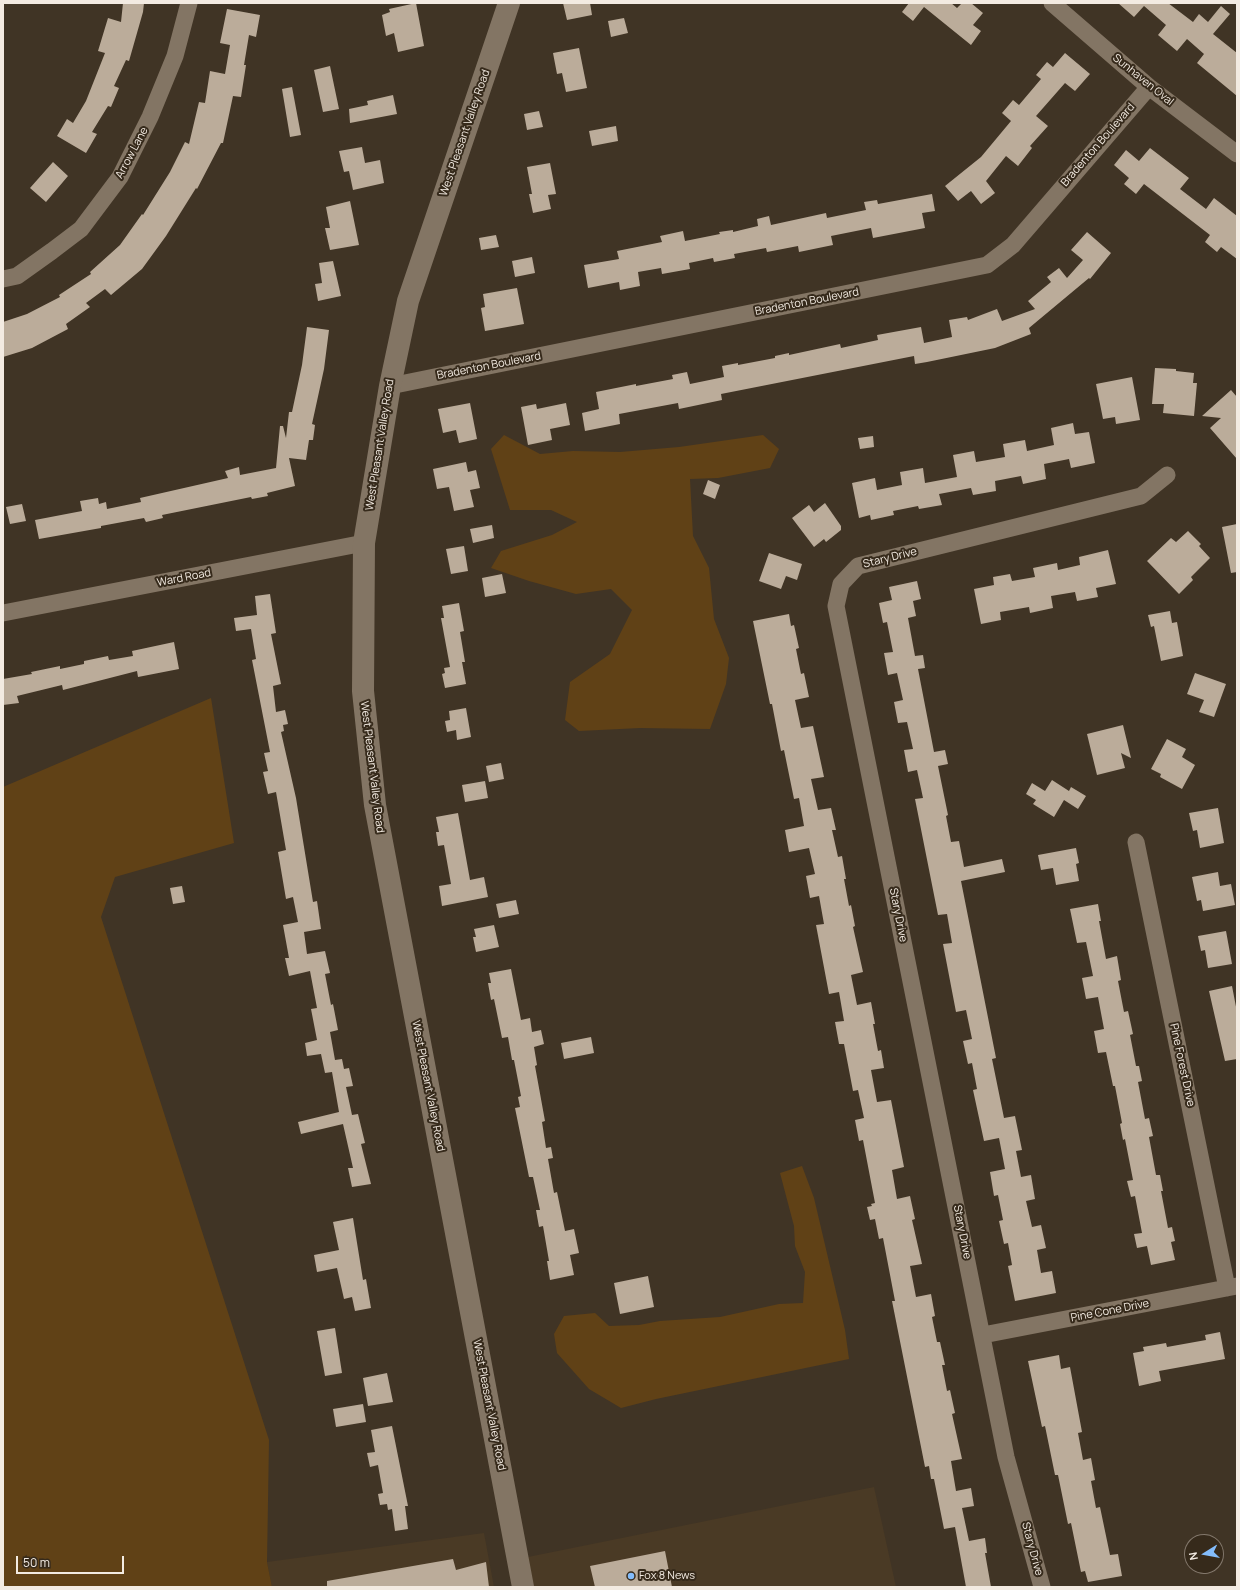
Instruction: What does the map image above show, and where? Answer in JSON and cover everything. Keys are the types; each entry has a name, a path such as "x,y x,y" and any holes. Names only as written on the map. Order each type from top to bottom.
{"main road":[{"name":"West Pleasant Valley Road","path":"509,3 408,302 390,386 364,543 363,691 375,805 523,1587"}],"street":[{"name":"Arrow Lane","path":"3,279 17,276 52,251 80,228 120,177 150,117 175,56 189,3"},
{"name":"Sunhaven Oval","path":"1052,3 1149,87 1237,154"},
{"name":"Bradenton Boulevard","path":"390,386 987,265 1013,245 1149,87"},
{"name":"Stary Drive","path":"1042,1587 1006,1457 983,1335 836,606 841,584 858,566 1141,496 1168,476"},
{"name":"Ward Road","path":"3,613 364,543"},
{"name":"Pine Forest Drive","path":"1136,842 1232,1287"},
{"name":"Pine Cone Drive","path":"983,1335 1232,1287"}],"shaded area":[{"path":"504,435 540,454 573,451 620,452 679,447 763,435 779,449 770,468 718,478 690,479 693,536 709,568 714,619 729,658 726,684 710,729 640,728 579,731 565,720 570,682 610,654 632,610 611,589 576,594 529,581 491,568 501,551 552,535 577,522 551,510 510,510 491,449"},
{"path":"211,698 234,843 115,877 101,917 269,1440 267,1562 272,1587 3,1587 3,787"},
{"path":"802,1166 814,1198 845,1330 849,1359 656,1399 621,1408 589,1389 557,1353 554,1334 564,1316 595,1313 609,1326 639,1325 660,1321 720,1317 779,1304 803,1303 805,1272 795,1246 794,1226 780,1173"},
{"path":"874,1487 896,1587 534,1587 528,1557"},
{"path":"484,1533 494,1587 272,1587 267,1562"}],"building":[{"path":"123,3 144,3 143,12 129,61 126,60 114,86 119,88 111,107 108,106 92,132 97,134 86,153 57,136 67,119 73,123 86,101 105,53 98,51 108,18 121,22"},
{"path":"416,3 424,46 398,52 394,33 386,36 382,15 390,12 389,9"},
{"path":"563,3 590,3 592,15 567,20"},
{"path":"909,3 951,3 957,8 962,3 971,3 983,13 973,25 981,31 971,45 924,7 913,21 902,12"},
{"path":"1118,3 1168,3 1193,22 1199,14 1208,22 1221,6 1230,14 1213,34 1237,53 1237,96 1197,63 1204,54 1187,39 1177,51 1158,35 1166,25 1144,6 1134,17"},
{"path":"227,9 260,15 256,37 249,35 241,97 233,96 223,143 221,143 197,189 196,188 166,236 142,269 111,295 105,289 86,303 90,307 66,324 68,329 32,348 3,357 3,322 27,314 60,297 59,295 91,274 90,272 120,245 142,214 143,215 170,172 185,142 189,144 199,102 205,103 210,71 225,74 230,45 220,43"},
{"path":"624,18 628,33 611,37 608,21"},
{"path":"579,48 587,88 566,92 562,73 557,74 553,53"},
{"path":"1065,53 1090,74 1075,91 1065,83 1036,116 1048,126 1030,146 1032,148 1018,166 1006,156 986,181 995,193 981,204 971,191 958,201 945,186 981,157 1011,121 1002,113 1013,100 1019,105 1041,79 1036,75 1047,62 1053,67"},
{"path":"330,66 339,109 323,112 314,70"},
{"path":"292,87 301,135 290,137 282,89"},
{"path":"393,95 397,114 350,123 349,109 368,105 367,101"},
{"path":"539,111 543,127 527,130 524,114"},
{"path":"616,126 618,141 592,146 589,131"},
{"path":"362,147 365,163 380,160 384,183 353,190 349,171 344,172 339,151"},
{"path":"1150,148 1189,178 1180,189 1206,209 1214,198 1237,216 1237,259 1221,247 1217,252 1205,242 1210,235 1144,184 1136,194 1124,184 1129,178 1114,165 1126,150 1139,161"},
{"path":"53,162 68,176 46,202 30,188"},
{"path":"550,163 556,194 548,195 551,209 533,213 529,194 532,194 527,167"},
{"path":"932,194 935,211 922,213 925,228 873,238 871,228 831,236 833,245 799,252 798,246 767,252 766,248 734,254 735,258 714,262 713,258 689,263 690,269 662,274 661,268 638,272 640,286 620,290 619,282 588,288 584,265 619,259 617,251 662,242 660,236 683,231 685,241 720,234 719,232 733,230 733,232 758,226 757,219 769,216 771,225 826,213 827,218 866,210 864,202 877,200 878,204"},
{"path":"350,201 359,245 330,250 325,228 330,228 326,207"},
{"path":"1087,232 1111,253 1090,279 1089,278 1029,328 1031,334 995,348 927,362 915,364 914,356 721,394 722,400 679,409 678,403 619,414 620,424 585,431 582,413 599,409 596,392 636,384 636,386 673,379 672,375 687,372 690,384 724,377 722,366 738,363 738,365 775,358 775,356 789,353 789,355 840,344 841,348 878,340 877,335 921,327 924,343 952,337 949,320 967,317 968,320 997,309 1002,321 1035,309 1028,301 1051,282 1047,277 1059,268 1067,278 1083,260 1071,250"},
{"path":"496,235 499,247 481,250 479,238"},
{"path":"532,257 535,273 515,277 512,261"},
{"path":"333,261 341,296 318,301 315,284 322,283 319,263"},
{"path":"517,288 524,324 485,331 481,308 485,307 483,294"},
{"path":"307,327 329,330 324,369 312,424 315,425 313,440 309,440 306,460 289,458 295,486 267,493 268,496 252,499 251,497 162,515 163,518 146,522 144,518 101,526 101,528 39,539 35,520 82,511 80,501 98,498 99,504 106,502 107,509 141,502 140,498 228,478 225,471 239,467 240,475 276,468 280,426 283,426 286,438 289,412 292,412 302,365"},
{"path":"1155,368 1176,369 1176,371 1194,373 1193,383 1197,383 1194,416 1163,413 1164,404 1152,404"},
{"path":"1132,377 1140,420 1116,424 1115,417 1103,419 1096,384"},
{"path":"1231,390 1237,397 1237,459 1210,428 1221,418 1202,416"},
{"path":"470,403 477,439 459,443 456,430 443,433 438,409"},
{"path":"566,403 570,425 550,429 552,440 528,445 521,407 536,404 537,409"},
{"path":"1073,423 1075,434 1089,432 1095,463 1071,468 1069,459 1044,464 1046,479 1023,484 1021,476 995,481 996,491 973,495 971,488 939,494 942,505 919,509 918,506 893,511 894,515 871,520 870,515 859,518 852,483 875,478 877,490 902,485 900,472 923,468 925,483 957,477 953,455 974,451 976,462 1005,457 1003,444 1025,440 1027,451 1054,445 1051,428"},
{"path":"873,436 874,447 860,449 858,438"},
{"path":"466,462 468,472 476,470 480,488 470,490 474,507 454,511 449,487 437,489 433,469"},
{"path":"708,480 720,485 715,499 703,494"},
{"path":"825,503 841,526 841,530 826,542 824,539 814,547 792,518 809,505 814,512"},
{"path":"22,504 26,521 10,524 6,507"},
{"path":"1237,524 1237,572 1231,573 1222,527"},
{"path":"492,525 494,538 473,543 470,529"},
{"path":"1188,531 1201,544 1199,546 1210,558 1191,577 1193,580 1179,594 1147,561 1171,538 1176,542"},
{"path":"464,546 468,571 451,574 446,549"},
{"path":"1108,550 1116,584 1096,588 1098,597 1077,601 1075,592 1051,596 1053,608 1030,613 1029,607 1000,612 1001,620 981,624 974,589 994,585 993,577 1010,574 1012,581 1035,577 1033,568 1057,563 1058,570 1080,565 1079,557"},
{"path":"769,553 802,564 797,580 786,576 781,589 759,581"},
{"path":"502,574 506,593 485,597 482,578"},
{"path":"917,581 921,599 913,601 916,616 908,618 915,656 923,655 925,668 918,669 934,752 945,750 948,764 938,766 948,815 946,816 951,842 959,841 964,867 1002,859 1005,872 961,881 996,1058 992,1059 1004,1118 1015,1116 1022,1150 1016,1151 1021,1177 1031,1175 1035,1199 1026,1201 1032,1227 1041,1225 1046,1248 1037,1250 1041,1273 1052,1271 1056,1293 1015,1301 1008,1266 1012,1265 1008,1243 1004,1244 999,1221 1003,1220 998,1195 994,1196 990,1172 1005,1169 999,1138 984,1141 973,1090 977,1089 972,1063 968,1064 963,1041 972,1039 966,1010 956,1012 943,944 952,943 947,914 938,915 915,799 923,798 917,770 908,772 904,750 913,749 907,722 898,723 894,702 903,700 897,673 888,675 884,653 893,652 887,622 883,623 879,603 892,600 889,587"},
{"path":"270,594 276,633 271,634 281,684 273,686 276,712 285,710 288,724 283,725 284,731 281,732 296,798 313,902 317,901 321,929 304,932 307,954 325,951 330,973 325,974 338,1030 330,1032 335,1060 342,1059 344,1069 349,1068 353,1086 346,1087 352,1115 358,1114 365,1143 361,1144 371,1184 352,1187 348,1168 353,1168 343,1124 301,1134 298,1122 339,1112 332,1072 325,1073 321,1054 307,1056 305,1043 317,1040 311,1009 317,1008 310,971 289,976 285,958 289,958 283,925 298,922 293,897 286,899 278,852 286,850 276,792 268,794 263,772 268,771 264,753 270,752 252,660 256,659 251,629 236,631 234,618 257,615 255,596"},
{"path":"459,603 464,631 460,632 465,662 462,662 466,684 445,688 442,674 445,673 444,668 450,667 441,618 444,618 442,606"},
{"path":"1170,611 1172,623 1177,622 1183,656 1161,661 1154,626 1151,627 1148,615"},
{"path":"789,614 791,626 794,625 799,648 796,649 801,674 804,673 809,697 795,700 801,728 813,726 824,777 811,779 818,810 831,808 836,830 832,830 838,857 842,856 846,879 844,879 849,906 851,905 855,926 853,927 863,972 851,975 857,1005 871,1002 878,1051 881,1050 884,1068 871,1070 877,1102 891,1100 904,1167 892,1170 897,1199 910,1196 915,1219 912,1220 922,1264 910,1266 916,1297 931,1294 935,1316 932,1317 937,1342 940,1342 945,1365 942,1365 947,1391 950,1390 955,1413 952,1414 962,1459 951,1461 956,1491 971,1488 974,1506 962,1508 969,1541 985,1538 987,1553 985,1553 991,1587 966,1587 955,1527 944,1529 934,1479 931,1479 929,1466 925,1467 892,1301 895,1301 883,1238 879,1239 875,1219 870,1220 867,1207 872,1206 871,1204 875,1203 863,1140 859,1141 855,1120 864,1118 858,1090 853,1091 844,1044 839,1044 835,1022 844,1021 839,992 829,994 816,925 824,924 819,896 810,898 806,876 815,874 809,848 789,852 785,830 804,826 799,798 794,799 784,750 781,751 753,621"},
{"path":"174,642 179,669 138,677 137,671 63,690 62,685 17,696 19,703 3,705 3,679 32,674 31,672 60,666 60,669 84,664 84,661 108,656 109,660 133,656 132,651"},
{"path":"1195,673 1226,684 1214,717 1199,712 1204,700 1187,694"},
{"path":"466,708 471,737 457,740 456,730 447,732 445,721 450,720 449,711"},
{"path":"1123,725 1131,758 1121,753 1125,768 1097,775 1087,734"},
{"path":"1167,739 1186,749 1182,757 1195,765 1182,789 1160,777 1161,774 1151,769"},
{"path":"501,763 504,779 489,782 486,766"},
{"path":"1052,780 1069,791 1071,787 1086,796 1078,809 1064,800 1054,817 1033,804 1036,800 1026,794 1032,783 1045,791"},
{"path":"485,781 488,798 465,802 462,785"},
{"path":"1218,808 1224,843 1200,848 1197,830 1193,831 1189,813"},
{"path":"458,813 470,880 484,877 488,897 442,906 439,886 451,884 444,845 438,846 436,832 439,832 436,817"},
{"path":"1076,848 1079,863 1076,864 1079,881 1056,885 1053,868 1041,870 1038,855"},
{"path":"1218,872 1220,886 1231,884 1235,905 1203,911 1201,900 1197,901 1192,877"},
{"path":"182,886 185,902 173,904 170,888"},
{"path":"516,900 519,914 499,918 496,904"},
{"path":"1098,904 1101,921 1099,921 1106,959 1117,956 1121,980 1118,981 1124,1012 1128,1011 1133,1034 1130,1035 1136,1066 1139,1066 1142,1081 1138,1082 1145,1119 1149,1118 1153,1136 1149,1137 1156,1175 1160,1175 1163,1191 1161,1191 1168,1228 1172,1227 1175,1241 1171,1242 1175,1260 1151,1265 1147,1246 1137,1248 1134,1234 1142,1233 1135,1196 1131,1197 1127,1181 1133,1180 1125,1139 1123,1140 1120,1124 1122,1123 1115,1086 1113,1086 1106,1052 1098,1053 1094,1031 1104,1029 1098,997 1086,999 1082,978 1093,976 1086,942 1077,943 1070,909"},
{"path":"494,925 499,947 476,952 473,937 476,937 474,929"},
{"path":"1226,931 1232,964 1208,968 1205,950 1201,951 1198,936"},
{"path":"511,969 521,1020 530,1018 532,1032 541,1030 544,1044 534,1047 537,1065 535,1066 545,1121 542,1122 546,1148 551,1147 553,1158 548,1159 554,1193 557,1192 565,1231 574,1229 579,1253 570,1255 574,1275 550,1280 547,1261 549,1261 543,1226 539,1227 536,1210 540,1210 533,1177 529,1177 515,1108 520,1107 518,1097 521,1096 514,1060 512,1060 508,1037 502,1038 494,999 491,1000 488,983 491,983 489,973"},
{"path":"1232,986 1237,1012 1237,1059 1225,1061 1209,991"},
{"path":"591,1037 594,1053 564,1059 561,1043"},
{"path":"353,1218 363,1280 366,1279 371,1308 355,1311 352,1297 344,1299 337,1268 317,1272 314,1255 339,1250 333,1222"},
{"path":"648,1276 654,1307 620,1314 614,1283"},
{"path":"335,1328 342,1373 325,1376 317,1331"},
{"path":"1220,1332 1225,1359 1159,1371 1161,1381 1139,1386 1133,1353 1144,1351 1143,1347 1166,1343 1167,1347 1206,1340 1205,1335"},
{"path":"1059,1355 1061,1369 1070,1367 1082,1432 1078,1433 1083,1460 1091,1458 1095,1480 1091,1481 1096,1508 1100,1507 1110,1555 1118,1554 1122,1576 1088,1582 1085,1571 1081,1572 1071,1523 1068,1524 1058,1475 1055,1475 1045,1426 1042,1427 1028,1361"},
{"path":"387,1373 393,1402 368,1406 363,1378"},
{"path":"363,1404 366,1422 336,1427 333,1409"},
{"path":"392,1426 408,1506 405,1506 408,1529 395,1531 392,1509 388,1510 387,1504 380,1505 378,1494 383,1493 378,1465 370,1467 367,1453 375,1452 371,1430"},
{"name":"Fox 8 News","path":"665,1551 672,1587 595,1587 590,1566"},
{"path":"453,1559 456,1570 486,1562 489,1587 327,1587 327,1581"}],"place":[{"name":"Fox 8 News","path":"631,1576"}]}
